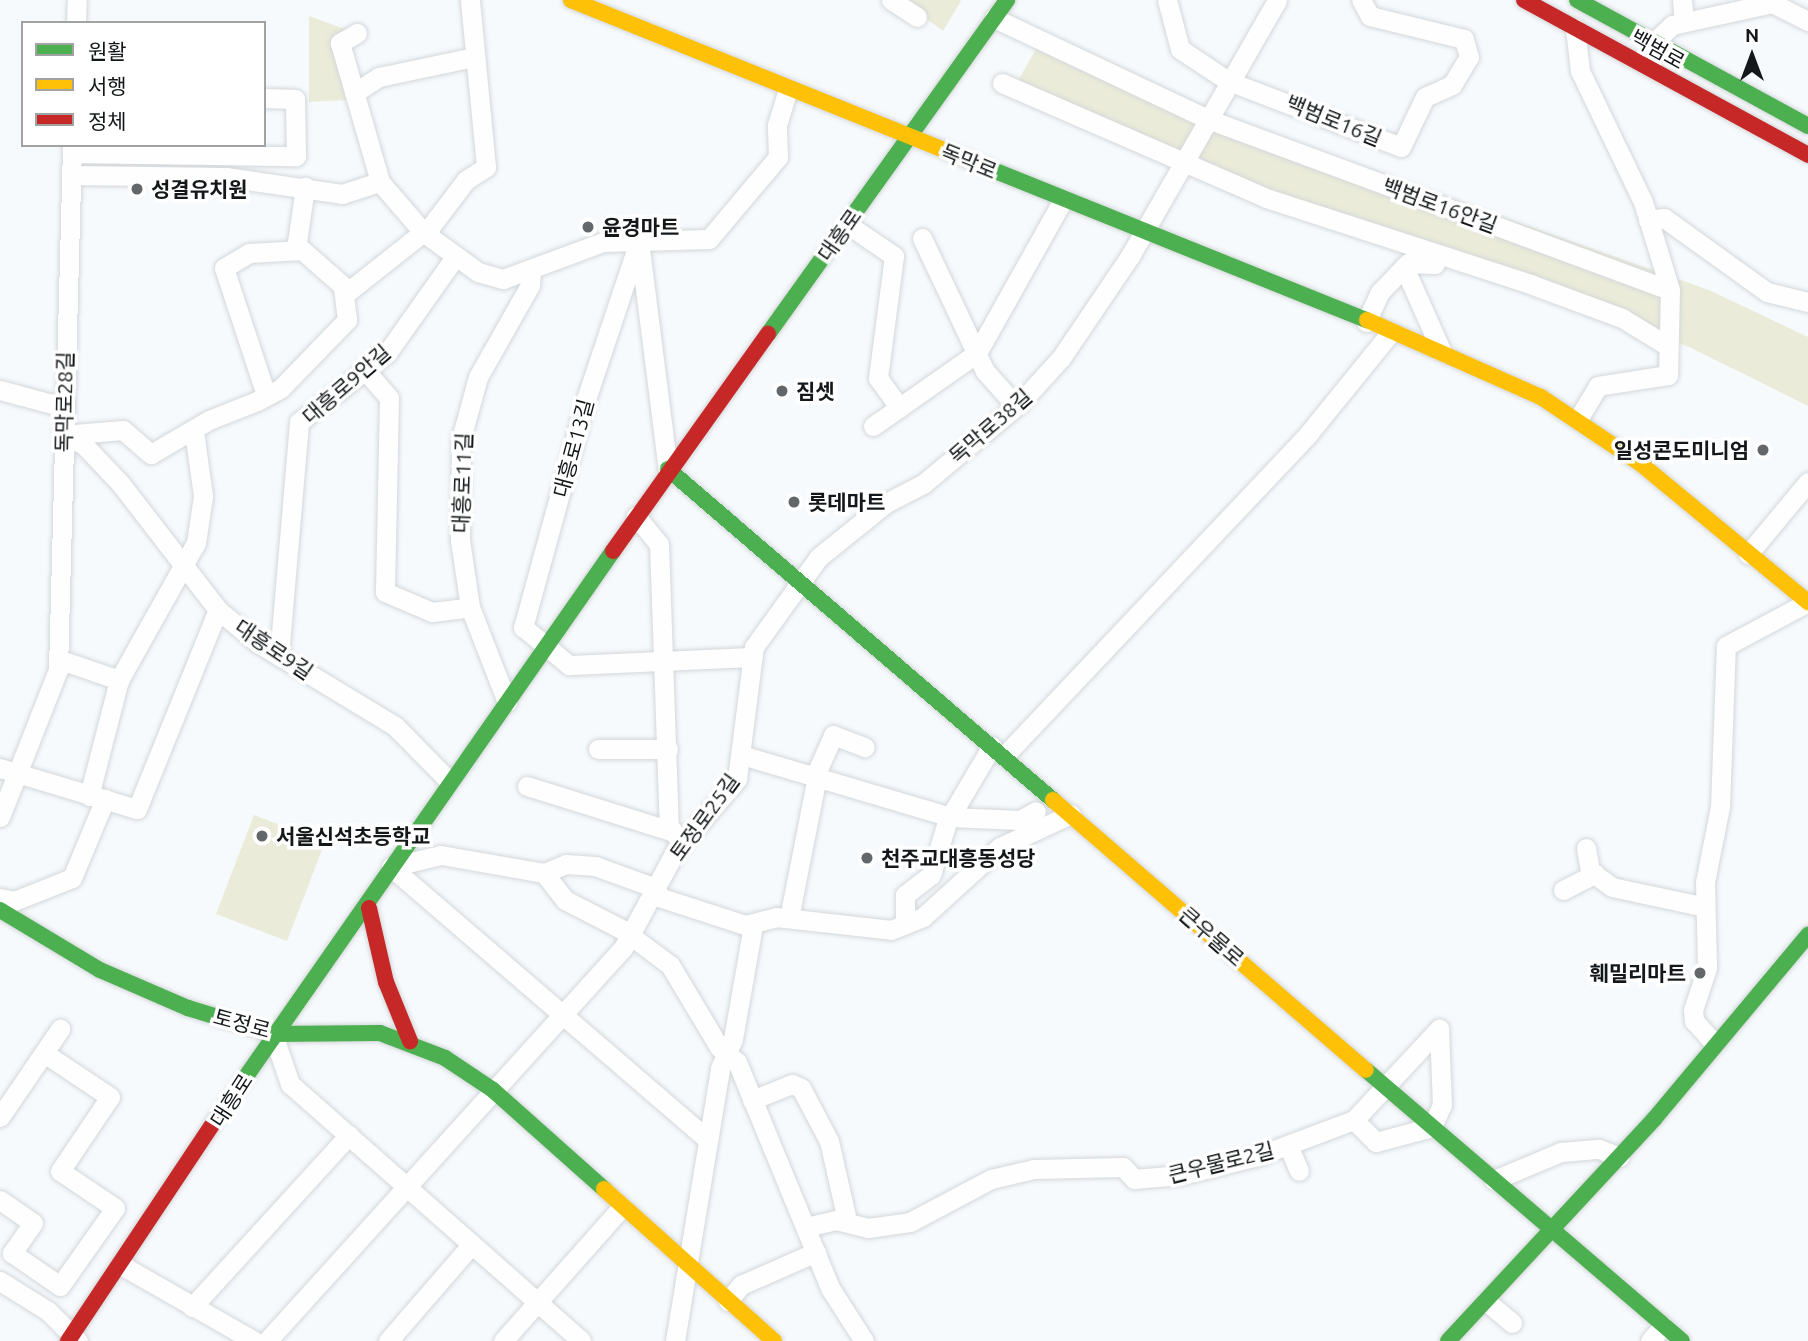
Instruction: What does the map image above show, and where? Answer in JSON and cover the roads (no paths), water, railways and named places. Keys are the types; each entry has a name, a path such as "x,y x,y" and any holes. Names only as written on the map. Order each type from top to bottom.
{"main road":[{"name":"독막로","path":"571,0 1441,350 1578,419 1808,602"},
{"name":"대흥로","path":"73,1339 273,1034 369,908 391,867 449,781 546,648 668,469 1007,0"},
{"name":"백범로","path":"1524,0 1808,155"},
{"name":"백범로","path":"1577,0 1808,126"},
{"name":"큰우물로","path":"668,469 1682,1341"},
{"path":"369,908 386,982 410,1041"},
{"name":"토정로","path":"0,910 100,970 188,1008 273,1034 322,1030 410,1041 493,1090 621,1208 774,1341"},
{"path":"1448,1341 1553,1232 1620,1157 1808,935"}],"street":[{"path":"76,21 77,0"},
{"path":"345,294 423,232 486,167 470,0"},
{"path":"891,0 917,17"},
{"path":"1167,0 1180,49 1228,80"},
{"name":"백범로16길","path":"1228,80 1401,147 1425,97 1451,85 1469,57 1464,40 1370,16 1361,0"},
{"path":"1682,0 1684,21"},
{"path":"1143,232 1210,120 1268,3"},
{"path":"1654,42 1664,29 1684,21 1772,3 1790,6 1808,21"},
{"path":"994,18 1210,120"},
{"path":"1575,28 1580,71 1648,220 1670,290 1665,345 1668,375 1598,386 1578,419"},
{"path":"357,33 340,43 380,182 423,232 455,257 503,279 531,272 603,242 709,239 778,157 777,125 788,89"},
{"path":"354,93 379,77 474,57"},
{"path":"1002,83 1317,218 1622,318 1665,345"},
{"path":"72,149 296,156 295,99 266,98"},
{"name":"백범로16안길","path":"1210,120 1670,290"},
{"name":"독막로28길","path":"0,817 9,771 49,702 58,659 72,149"},
{"path":"71,175 171,174 305,187 342,194 380,182"},
{"path":"296,249 305,187"},
{"path":"873,426 977,353 1063,200"},
{"path":"1648,220 1664,218 1768,292 1808,302"},
{"path":"847,224 894,256 878,378 900,408"},
{"name":"독막로38길","path":"802,584 819,557 886,503 923,484 1016,407 1061,358 1143,232"},
{"path":"922,238 977,353 1016,407"},
{"path":"639,241 668,469"},
{"name":"대흥로13길","path":"546,648 524,620 586,399 639,241"},
{"path":"63,435 122,429 151,454 266,395 319,354 347,320 345,294 296,249 249,253 224,268 266,395"},
{"name":"대흥로9안길","path":"279,656 299,422 387,353 455,257"},
{"path":"1366,322 1380,292 1404,267 1457,264"},
{"path":"1404,267 1441,350"},
{"name":"대흥로11길","path":"507,702 470,607 460,540 464,420 478,377 530,285 531,272"},
{"path":"905,924 905,895 931,875 951,817 998,751 1309,433 1391,332"},
{"path":"364,369 389,398 385,592 432,612 470,607"},
{"path":"0,390 63,407"},
{"path":"0,898 14,901 72,878 97,798 119,680 196,543 203,496 194,431"},
{"name":"대흥로9길","path":"63,435 83,444 120,483 218,610 279,656 395,726 449,781"},
{"path":"1748,554 1808,482"},
{"path":"527,786 678,837 668,749 659,544 636,516"},
{"name":"토정로25길","path":"493,1090 631,935 655,892 678,837 737,779 745,756 753,657 802,584"},
{"path":"1714,1043 1693,1021 1707,968 1705,907 1720,807 1726,646 1808,602"},
{"path":"9,771 137,808 218,610"},
{"path":"546,648 569,665 665,663 753,657"},
{"path":"58,659 119,680"},
{"path":"789,918 815,776 833,735 865,747"},
{"path":"598,749 668,749"},
{"path":"745,756 951,817 1020,820 1036,811"},
{"path":"391,867 441,855 544,873 566,864 595,866 711,917 753,925 789,918 891,930 923,917 1000,847 1071,814"},
{"path":"1586,848 1595,874 1612,887 1705,907"},
{"path":"391,867 707,1139"},
{"path":"544,873 565,900 631,935 670,965 726,1054 737,1062 816,1252 864,1341"},
{"path":"1563,890 1595,874"},
{"path":"675,1341 707,1139 753,925"},
{"path":"1439,1029 1442,1105 1432,1127 1376,1142 1354,1120 1383,1084 1439,1029"},
{"path":"0,1117 60,1030"},
{"path":"273,1034 290,1084 581,1341"},
{"path":"0,1200 33,1223 12,1253 61,1286 115,1208 60,1171 110,1097 44,1053"},
{"path":"752,1100 792,1084 801,1088 829,1141 847,1220"},
{"path":"267,1341 493,1090"},
{"name":"큰우물로2길","path":"806,1227 847,1220 868,1228 910,1222 991,1179 1034,1169 1123,1167 1134,1179 1181,1175 1288,1145 1354,1120"},
{"path":"192,1307 349,1135"},
{"path":"1288,1145 1299,1171"},
{"path":"1494,1180 1561,1152 1599,1149 1620,1157"},
{"path":"503,1341 621,1208"},
{"path":"388,1341 472,1244"},
{"path":"728,1300 741,1285 816,1252"},
{"path":"121,1265 254,1341"},
{"name":"대흥로","path":"0,1281 73,1339"},
{"path":"1486,1301 1512,1323"},
{"path":"1650,1341 1663,1326"}],"place":[{"name":"성결유치원","path":"137,189"},
{"name":"윤경마트","path":"588,227"},
{"name":"짐셋","path":"782,391"},
{"name":"일성콘도미니엄","path":"1763,450"},
{"name":"롯데마트","path":"794,502"},
{"name":"서울신석초등학교","path":"262,836"},
{"name":"천주교대흥동성당","path":"867,858"},
{"name":"훼밀리마트","path":"1700,973"}]}
